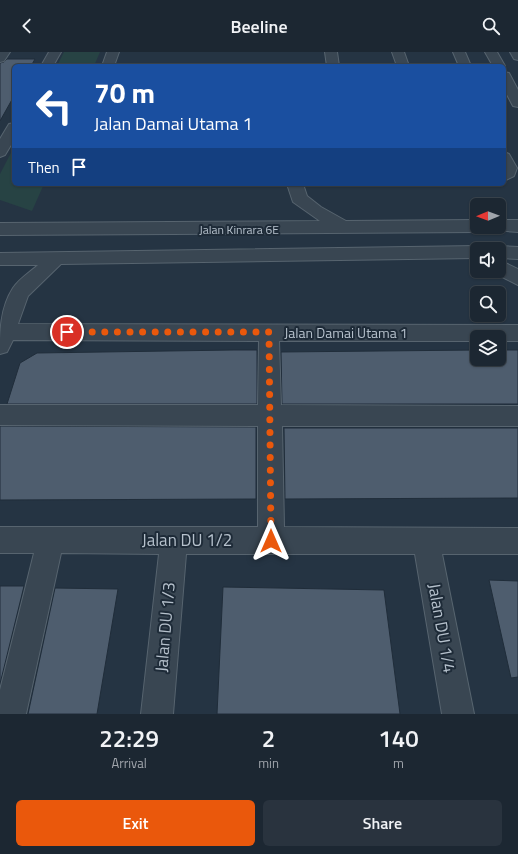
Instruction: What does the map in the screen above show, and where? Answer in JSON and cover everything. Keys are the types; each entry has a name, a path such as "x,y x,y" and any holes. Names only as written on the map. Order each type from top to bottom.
{"street":[{"path":"0,58 4,52"},
{"path":"48,64 55,52"},
{"path":"109,64 113,52"},
{"path":"331,52 333,64"},
{"path":"398,52 402,64"},
{"path":"459,52 464,64"},
{"path":"491,52 498,64"},
{"path":"516,52 518,56"},
{"path":"506,85 518,103"},
{"path":"506,103 518,109"},
{"path":"0,152 12,131"},
{"path":"506,161 509,168 506,174"},
{"path":"262,229 280,218 292,201 315,211 344,228"},
{"name":"Jalan Kinrara 6E","path":"0,230 470,226"},
{"path":"506,226 518,226"},
{"path":"506,252 518,252"},
{"name":"Jalan Kinrara 6E","path":"20,292 2,259 470,253"},
{"name":"Jalan Damai Utama 1","path":"57,258 20,292 3,339 269,332 518,333"},
{"path":"506,272 518,278"},
{"path":"269,332 271,541"},
{"path":"0,415 518,416"},
{"name":"Jalan DU 1/2","path":"0,540 518,541"},
{"path":"10,714 51,540"},
{"name":"Jalan DU 1/3","path":"157,714 174,540"},
{"name":"Jalan DU 1/4","path":"426,541 458,714"}],"green space":[{"path":"64,52 100,52 95,64 58,64"},
{"path":"12,151 12,186 43,186 32,211 0,200 0,174"}],"building":[{"path":"7,59 35,59 32,64 12,64 12,100 0,121 0,63"},
{"path":"257,350 257,404 7,404 20,363 37,353"},
{"path":"470,350 470,366 506,366 506,350 518,350 518,404 282,404 281,352"},
{"path":"0,426 256,427 256,499 0,500"},
{"path":"284,428 518,428 518,498 285,499"},
{"path":"489,580 518,581 518,677 511,678"},
{"path":"0,586 24,586 0,684"},
{"path":"223,587 384,590 400,714 217,714"},
{"path":"55,588 118,589 97,714 28,714"}],"route":[{"path":"67,332 269,332 271,541"}]}
